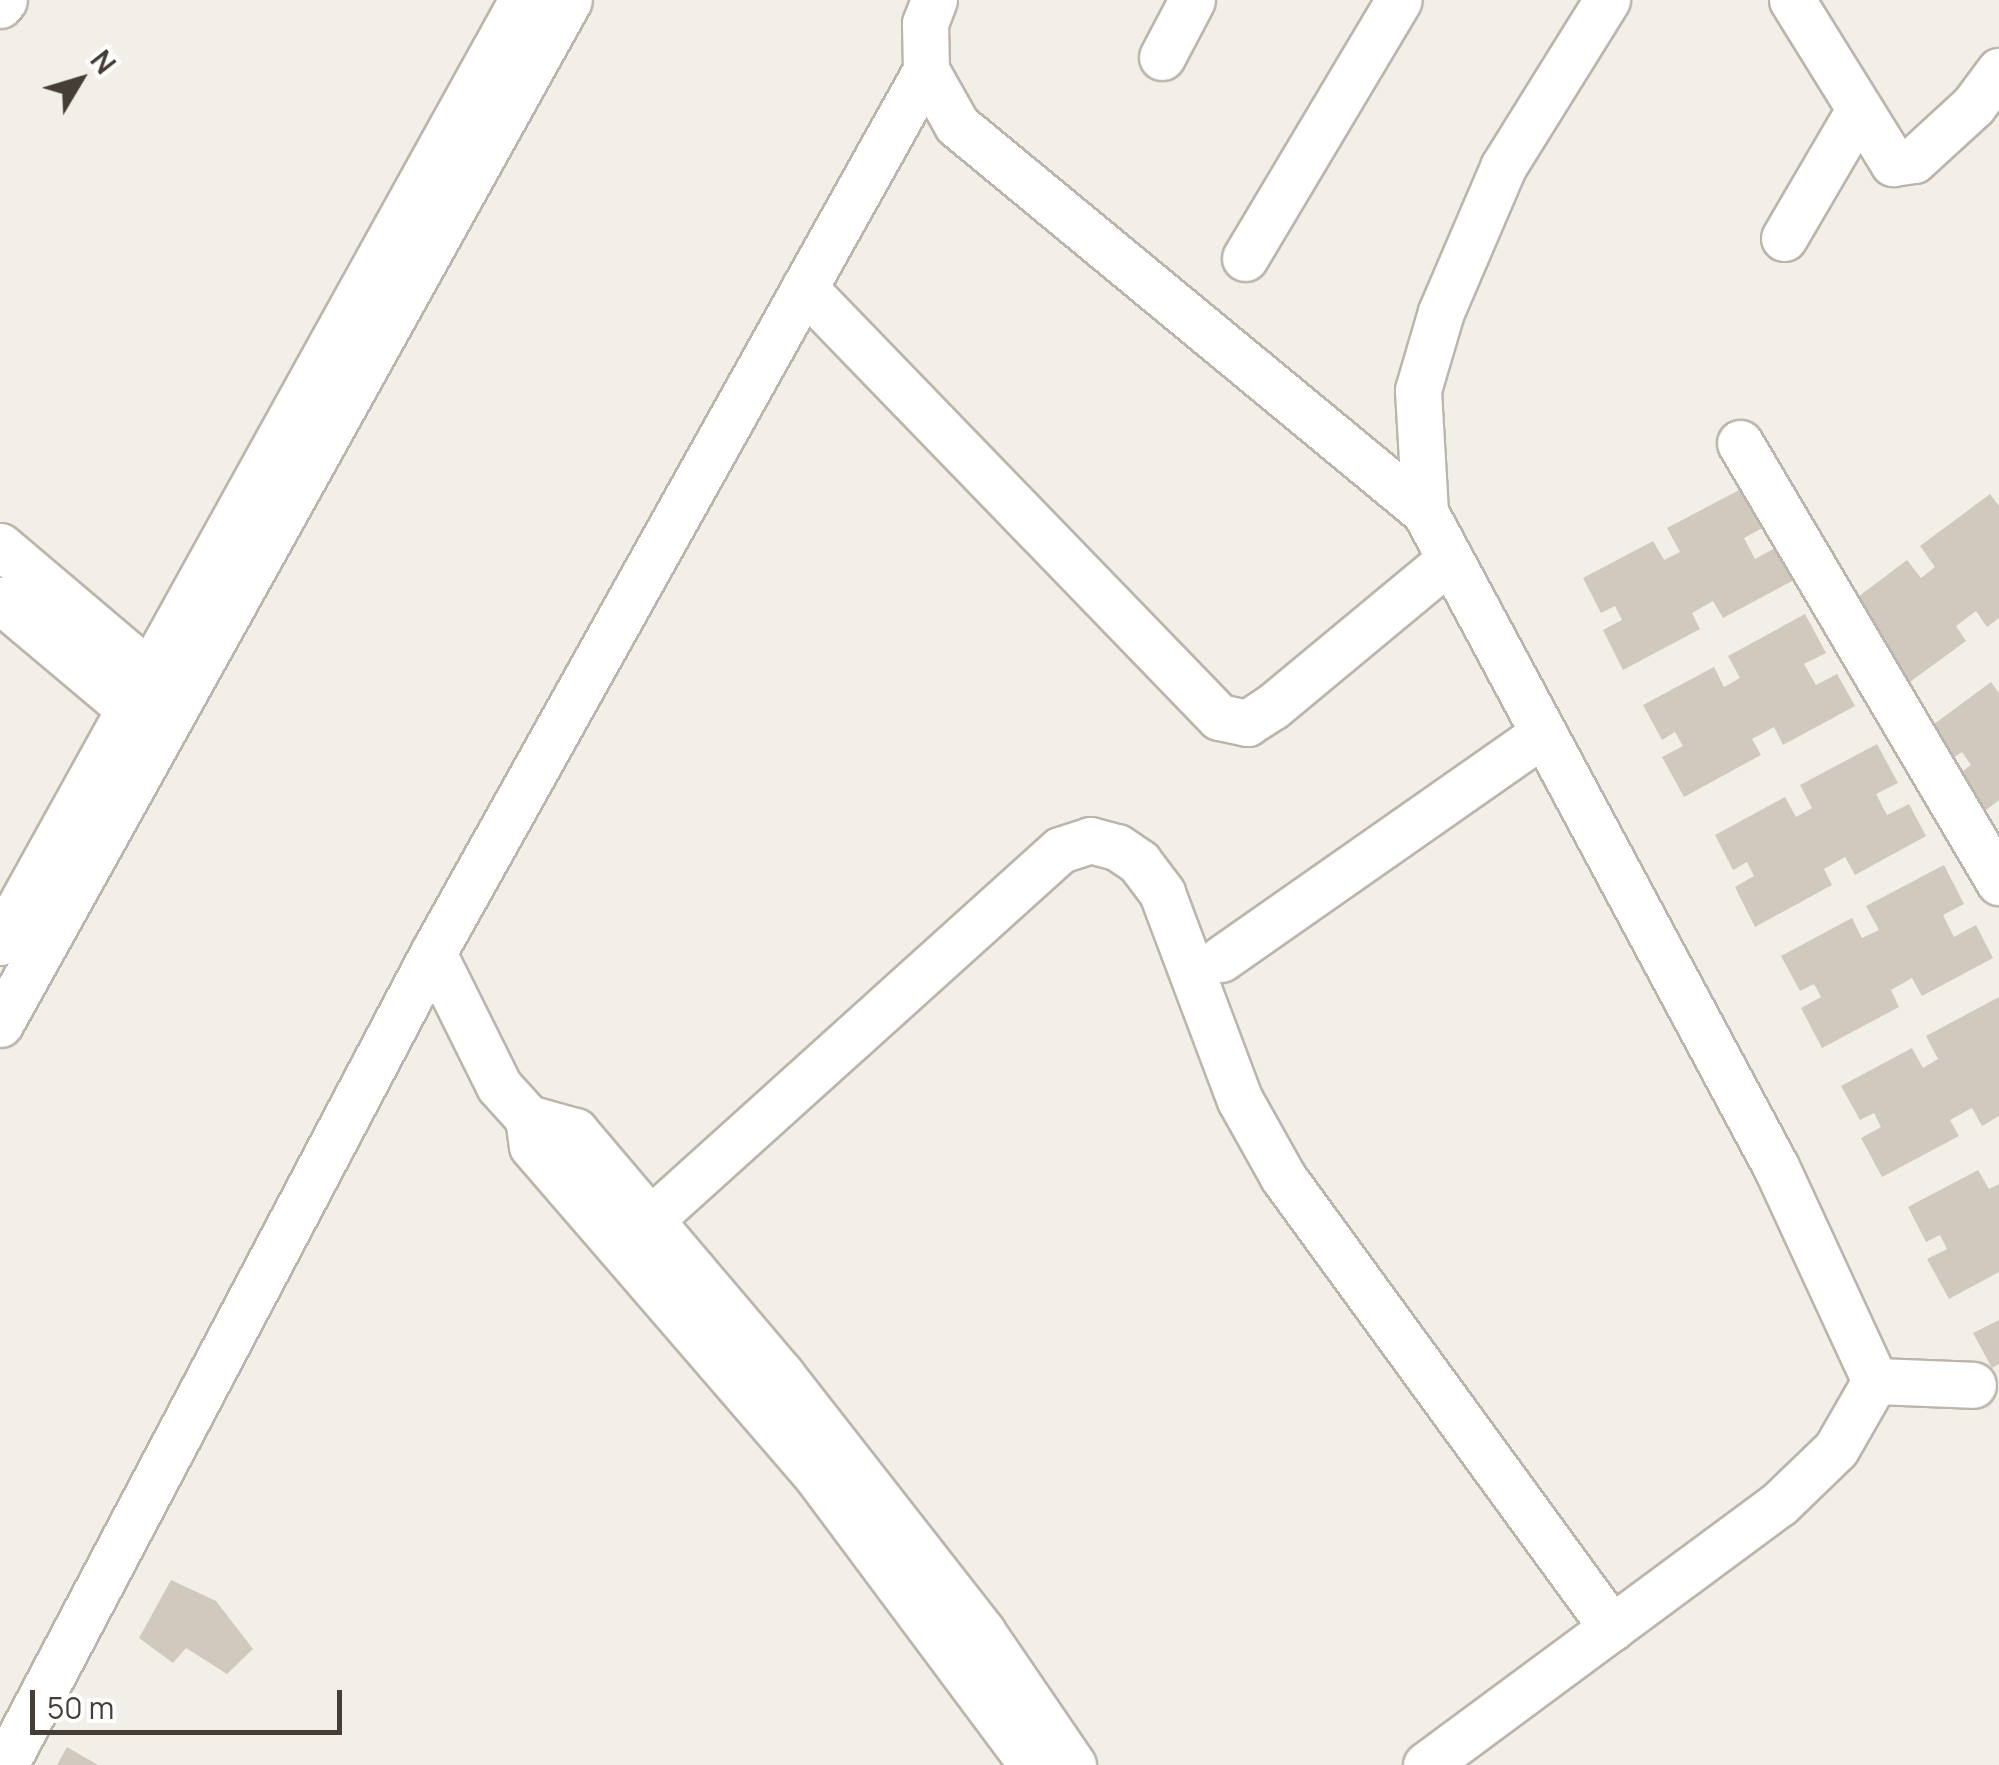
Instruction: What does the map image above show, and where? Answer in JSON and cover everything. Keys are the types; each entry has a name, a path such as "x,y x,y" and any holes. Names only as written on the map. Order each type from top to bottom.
{"street":[{"path":"0,1024 155,704 522,0"},
{"path":"0,942 155,704 569,0"},
{"path":"934,0 925,23 926,70 956,125 1425,512"},
{"path":"1162,57 1192,0"},
{"path":"1245,258 1399,0"},
{"path":"1608,0 1502,167 1442,312 1418,390 1425,512 1540,736 1776,1167 1875,1381"},
{"path":"1792,0 1857,113 1893,163 1914,160 1973,106 1999,72"},
{"path":"4,1765 433,953 926,70"},
{"path":"1784,238 1857,113"},
{"path":"804,288 1219,718 1248,723 1272,708 1448,561"},
{"path":"1740,444 1999,882"},
{"path":"0,546 155,704"},
{"path":"0,600 155,704"},
{"path":"1221,959 1540,736"},
{"path":"650,1220 1060,850 1090,840 1117,847 1140,862 1162,893 1240,1100 1282,1177 1612,1628"},
{"path":"433,953 499,1086 528,1118 575,1131 781,1374 983,1633 1073,1765"},
{"path":"528,1118 532,1146 816,1476 1032,1765"},
{"path":"1875,1381 1972,1385"},
{"path":"1426,1765 1780,1504 1836,1448 1875,1381"}],"building":[{"path":"1745,487 1766,526 1744,538 1755,559 1777,547 1794,580 1723,618 1713,601 1692,613 1700,629 1623,670 1603,630 1622,620 1615,606 1601,613 1583,578 1653,541 1664,560 1680,552 1667,528"},
{"path":"1990,494 1999,506 1999,618 1987,627 1976,611 1956,626 1966,641 1896,692 1870,656 1888,643 1878,630 1866,639 1843,608 1907,560 1921,578 1935,567 1920,546"},
{"path":"1805,614 1826,653 1804,664 1816,685 1837,674 1855,706 1783,745 1774,727 1752,739 1761,755 1684,797 1662,757 1683,746 1675,732 1662,740 1643,705 1714,667 1724,687 1740,678 1728,656"},
{"path":"1991,682 1999,693 1999,800 1980,815 1953,778 1971,765 1962,752 1949,761 1926,730"},
{"path":"1877,744 1898,783 1876,794 1887,815 1909,804 1926,836 1855,875 1845,857 1824,869 1832,885 1755,927 1735,887 1754,876 1747,862 1733,870 1715,835 1785,797 1796,817 1812,808 1800,785"},
{"path":"1944,865 1964,904 1943,915 1954,937 1976,925 1993,958 1922,996 1912,978 1891,990 1899,1007 1822,1048 1801,1008 1821,997 1814,984 1800,991 1781,956 1852,918 1862,938 1879,930 1866,906"},
{"path":"1999,997 1999,1116 1982,1126 1972,1108 1950,1120 1959,1136 1882,1177 1861,1138 1881,1127 1874,1113 1860,1120 1841,1086 1912,1048 1923,1068 1938,1059 1926,1036"},
{"path":"1978,1170 1989,1189 1999,1184 1999,1272 1949,1299 1927,1259 1947,1249 1940,1235 1926,1242 1908,1207"},
{"path":"1999,1320 1999,1364 1992,1368 1973,1333"},
{"path":"171,1580 216,1601 253,1649 227,1674 186,1648 173,1663 139,1638"},
{"path":"67,1747 98,1765 57,1765"}]}
